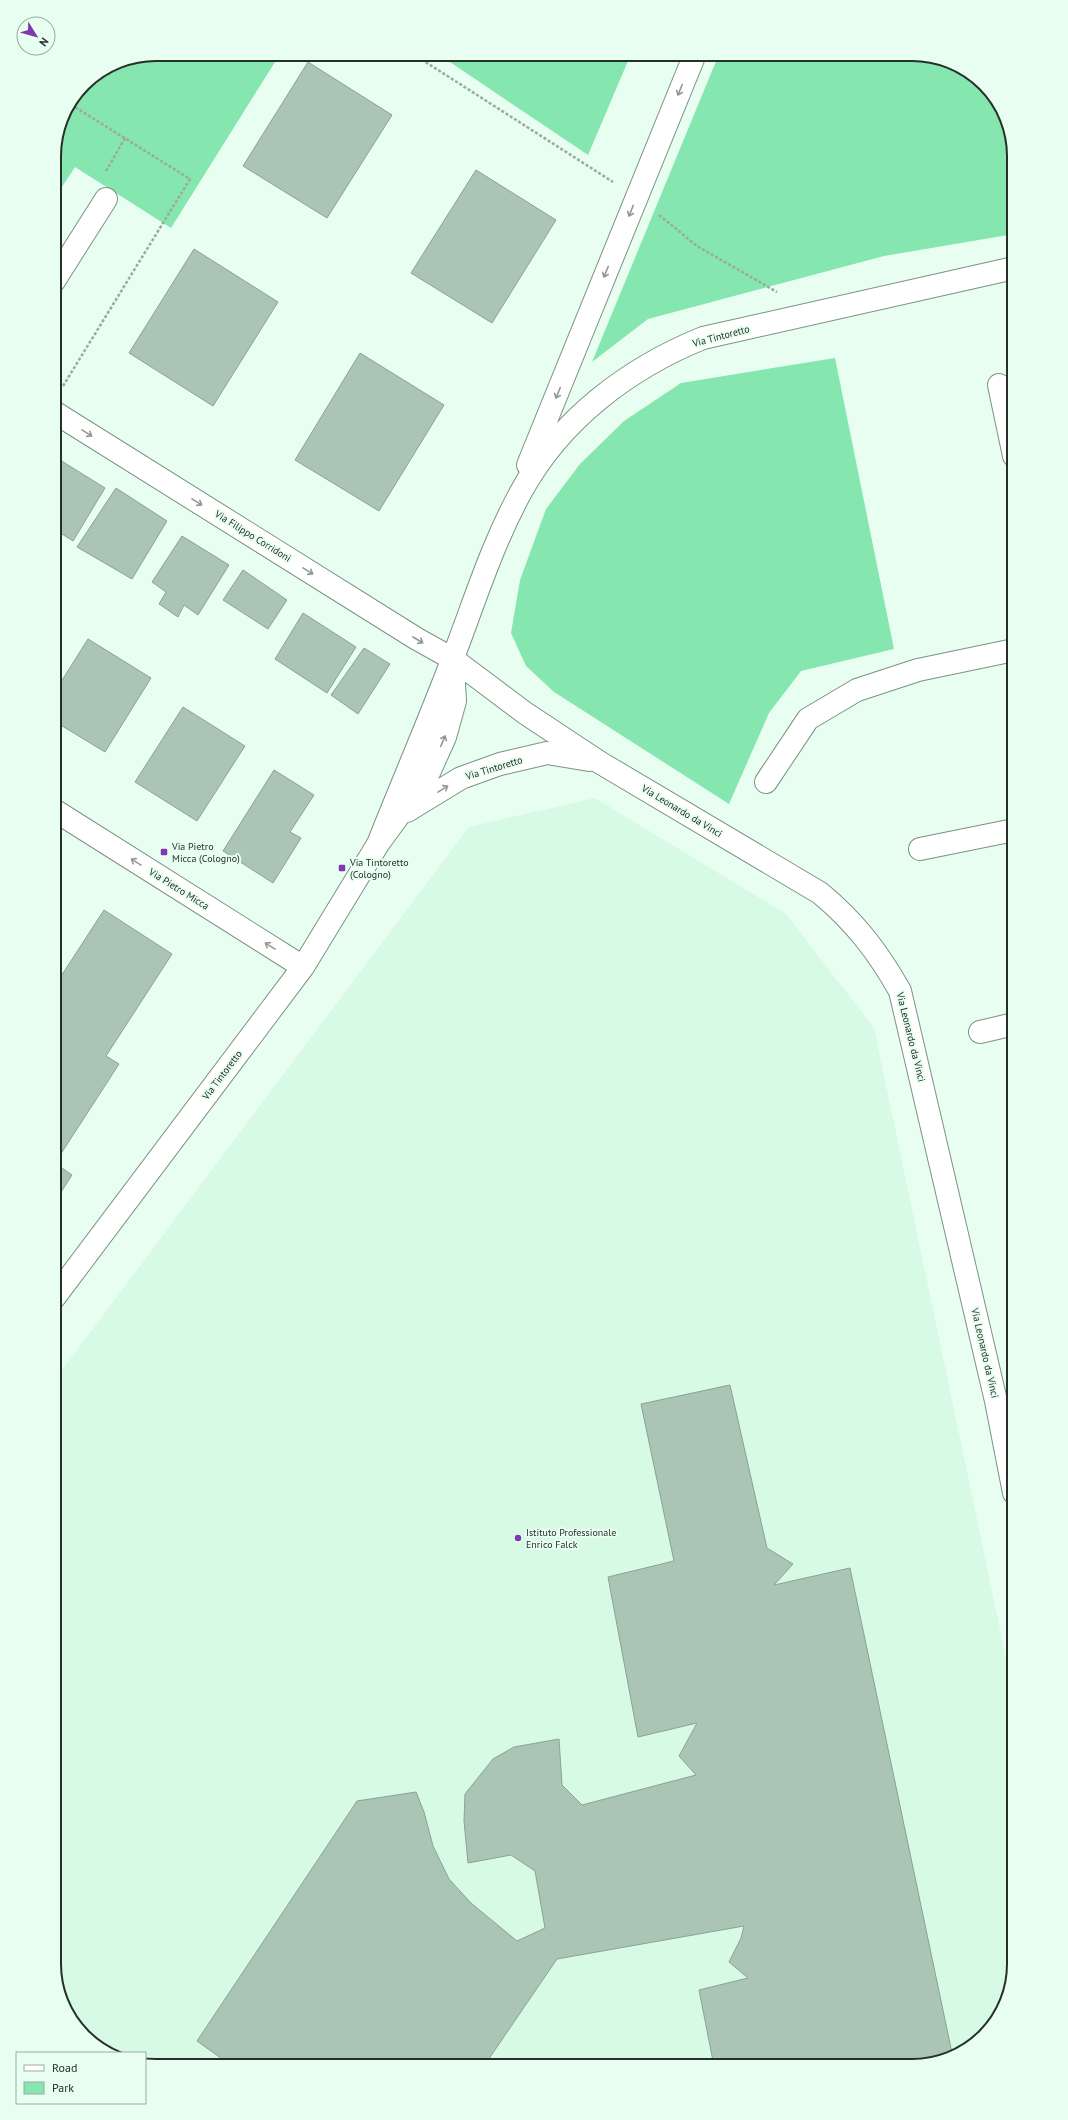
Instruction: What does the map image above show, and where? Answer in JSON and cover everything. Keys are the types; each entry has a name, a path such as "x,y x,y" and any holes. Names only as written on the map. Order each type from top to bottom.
{"street":[{"name":"Via Tintoretto","path":"378,844 453,659 503,527 692,61"},
{"path":"61,270 106,199"},
{"name":"Via Tintoretto","path":"503,527 522,489 556,441 580,414 630,377 674,350 703,338 1007,270"},
{"path":"999,385 1007,423"},
{"name":"Via Filippo Corridoni","path":"61,416 417,639 453,659"},
{"path":"766,782 808,719 857,690 918,670 1007,651"},
{"name":"Via Tintoretto","path":"61,1289 303,967 378,844 427,777 445,737 455,701 453,659"},
{"name":"Via Leonardo da Vinci","path":"453,659 525,713 599,762 820,893 861,932 885,963 900,991 910,1029 1007,1455"},
{"name":"Via Tintoretto","path":"398,817 460,778 500,764 547,753 599,762"},
{"name":"Via Pietro Micca","path":"61,814 303,967"},
{"path":"920,849 1007,831"},
{"path":"980,1032 1007,1026"}],"path":[{"path":"424,61 637,197 697,246 814,313"},
{"path":"62,386 190,179 75,107"},
{"path":"106,199 100,182 125,138"}],"shaded area":[{"name":"Istituto Professionale Enrico Falck","path":"595,798 786,914 874,1028 1007,1663 1007,1971 1002,1995 984,2027 975,2036 949,2052 937,2056 912,2059 149,2059 146,2058 146,2052 121,2052 93,2036 81,2022 68,2001 61,1971 61,1372 469,827"}],"green space":[{"path":"149,61 276,61 171,228 75,167 61,188 61,149 68,119 84,93 103,77 119,68"},
{"path":"448,61 628,61 588,155"},
{"path":"716,61 919,61 943,66 965,77 984,93 991,103 1000,119 1007,149 1007,235 884,256 648,319 592,362"},
{"path":"835,358 894,649 801,671 769,713 729,804 554,692 526,666 511,633 520,580 546,509 580,464 624,421 681,383"}],"building":[{"path":"308,62 392,115 327,218 243,166"},
{"path":"476,170 556,220 492,323 411,273"},
{"path":"194,249 278,302 213,406 129,353"},
{"path":"360,353 444,405 379,511 295,460"},
{"path":"61,461 105,488 73,541 61,533"},
{"path":"116,488 167,521 132,579 77,547"},
{"path":"182,536 229,565 198,615 184,605 178,617 159,604 166,592 152,582"},
{"path":"243,570 287,600 268,629 223,600"},
{"path":"303,613 356,647 327,693 275,659"},
{"path":"88,639 151,678 105,752 61,725 61,682"},
{"path":"364,648 390,664 358,714 331,695"},
{"path":"183,707 245,746 197,821 135,782"},
{"path":"274,770 314,795 290,832 301,838 273,883 223,851"},
{"path":"104,910 172,954 106,1056 119,1064 61,1154 61,976"},
{"path":"61,1167 72,1175 61,1192"},
{"path":"730,1385 767,1548 793,1564 774,1585 850,1568 952,2051 937,2056 912,2059 713,2059 699,1990 748,1978 729,1962 741,1938 744,1926 557,1959 489,2059 222,2059 197,2041 357,1801 416,1792 424,1812 433,1846 449,1879 471,1903 517,1941 545,1928 535,1871 511,1855 468,1863 464,1821 465,1794 493,1759 514,1747 559,1739 562,1785 582,1805 696,1775 679,1756 697,1723 638,1737 608,1577 674,1561 641,1404"}],"place":[{"name":"Via Pietro Micca (Cologno)","path":"164,852"},
{"name":"Via Tintoretto (Cologno)","path":"342,868"},
{"name":"Istituto Professionale Enrico Falck","path":"518,1538"}]}
